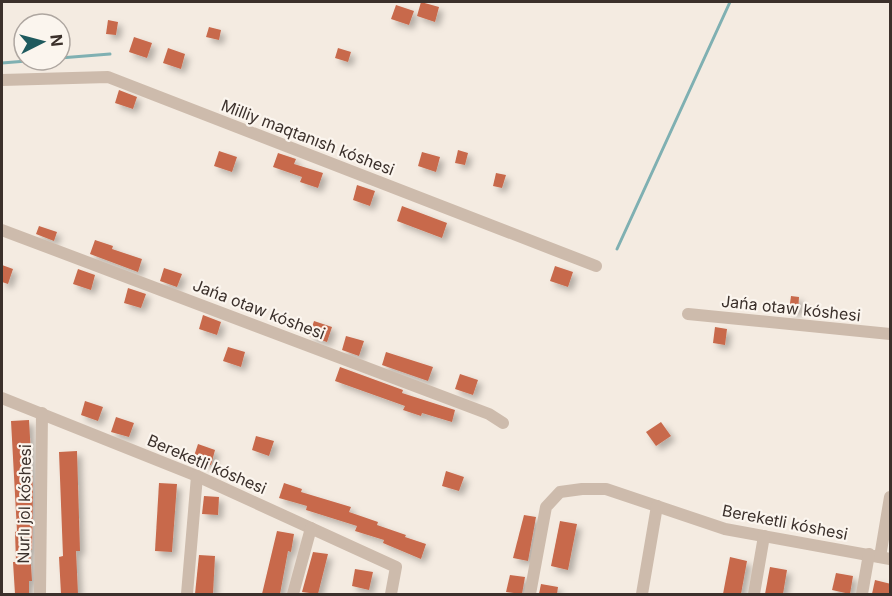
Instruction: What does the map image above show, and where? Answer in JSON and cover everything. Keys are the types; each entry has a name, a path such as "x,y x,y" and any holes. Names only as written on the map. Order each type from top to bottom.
{"street":[{"name":"Milliy maqtanısh kóshesi","path":"2,80 108,76 596,266"},
{"name":"Jańa otaw kóshesi","path":"2,230 489,414 503,423"},
{"name":"Jańa otaw kóshesi","path":"688,314 891,334"},
{"name":"Bereketli kóshesi","path":"2,398 197,476 396,567 391,594"},
{"name":"Nurlı jol kóshesi","path":"40,594 42,413"},
{"path":"187,594 197,476"},
{"name":"Bereketli kóshesi","path":"530,594 546,507 560,492 582,489 606,489 725,530 880,557"},
{"path":"862,594 880,557 891,497"},
{"path":"642,594 657,507"},
{"path":"293,594 311,528"},
{"path":"754,594 764,536"}],"building":[{"path":"421,2 439,7 435,22 417,16"},
{"path":"396,5 414,11 409,25 391,19"},
{"path":"108,20 118,22 116,35 106,34"},
{"path":"209,27 221,30 219,40 206,37"},
{"path":"134,37 152,43 147,58 129,52"},
{"path":"168,48 185,54 181,69 163,63"},
{"path":"338,48 351,52 348,62 335,58"},
{"path":"119,90 137,97 133,109 115,103"},
{"path":"458,150 468,153 465,165 455,163"},
{"path":"219,151 237,157 232,172 214,166"},
{"path":"422,152 440,157 436,172 418,166"},
{"path":"278,153 296,159 294,164 323,173 318,188 300,182 302,177 273,167"},
{"path":"496,173 506,175 502,188 493,186"},
{"path":"357,185 375,191 370,206 353,200"},
{"path":"402,206 447,223 442,238 397,221"},
{"path":"39,226 57,232 54,241 36,234"},
{"path":"95,240 113,246 112,249 142,259 138,272 90,254"},
{"path":"2,265 13,269 8,284 2,282"},
{"path":"555,266 573,272 568,287 550,281"},
{"path":"164,268 182,274 177,287 160,281"},
{"path":"78,269 95,275 91,290 73,284"},
{"path":"128,288 146,294 141,308 124,303"},
{"path":"791,296 799,297 798,312 789,311"},
{"path":"203,315 221,322 217,335 199,329"},
{"path":"314,321 332,327 327,342 309,336"},
{"path":"715,327 727,329 725,345 713,343"},
{"path":"346,336 364,341 359,356 342,350"},
{"path":"228,347 245,352 241,367 223,361"},
{"path":"386,352 433,367 428,381 382,365"},
{"path":"340,367 403,390 402,393 455,410 452,422 403,410 405,406 335,381"},
{"path":"460,374 478,380 473,395 455,389"},
{"path":"85,401 103,407 98,421 81,415"},
{"path":"116,417 134,423 129,437 111,432"},
{"path":"29,420 33,491 32,550 30,550 32,581 29,581 29,594 15,594 13,562 16,562 15,532 17,531 11,421"},
{"path":"661,422 671,436 656,446 646,432"},
{"path":"256,436 274,441 269,456 252,450"},
{"path":"198,444 215,450 211,465 193,459"},
{"path":"77,451 80,551 76,551 78,594 61,594 59,557 63,556 59,452"},
{"path":"446,471 464,477 459,491 442,486"},
{"path":"159,483 177,484 172,552 155,551"},
{"path":"284,483 302,489 301,492 351,507 349,512 378,522 377,525 426,544 421,559 383,543 384,540 355,531 357,526 306,510 307,506 279,498"},
{"path":"204,496 219,497 218,515 202,514"},
{"path":"524,515 536,517 528,561 513,558"},
{"path":"560,521 577,524 568,570 551,566"},
{"path":"277,531 294,534 291,552 288,551 280,594 262,594"},
{"path":"313,552 328,554 318,594 302,592"},
{"path":"199,555 215,556 213,594 195,594"},
{"path":"730,557 747,561 741,594 723,594"},
{"path":"770,567 787,570 783,594 765,594"},
{"path":"355,569 373,572 369,590 352,586"},
{"path":"836,573 853,576 850,594 832,590"},
{"path":"510,575 525,577 522,594 506,592"},
{"path":"875,580 891,584 890,594 872,594"},
{"path":"541,584 558,587 557,594 539,594"}],"waterway":[{"path":"617,249 730,2"},
{"path":"72,57 110,54"},
{"path":"2,63 12,62"}]}
